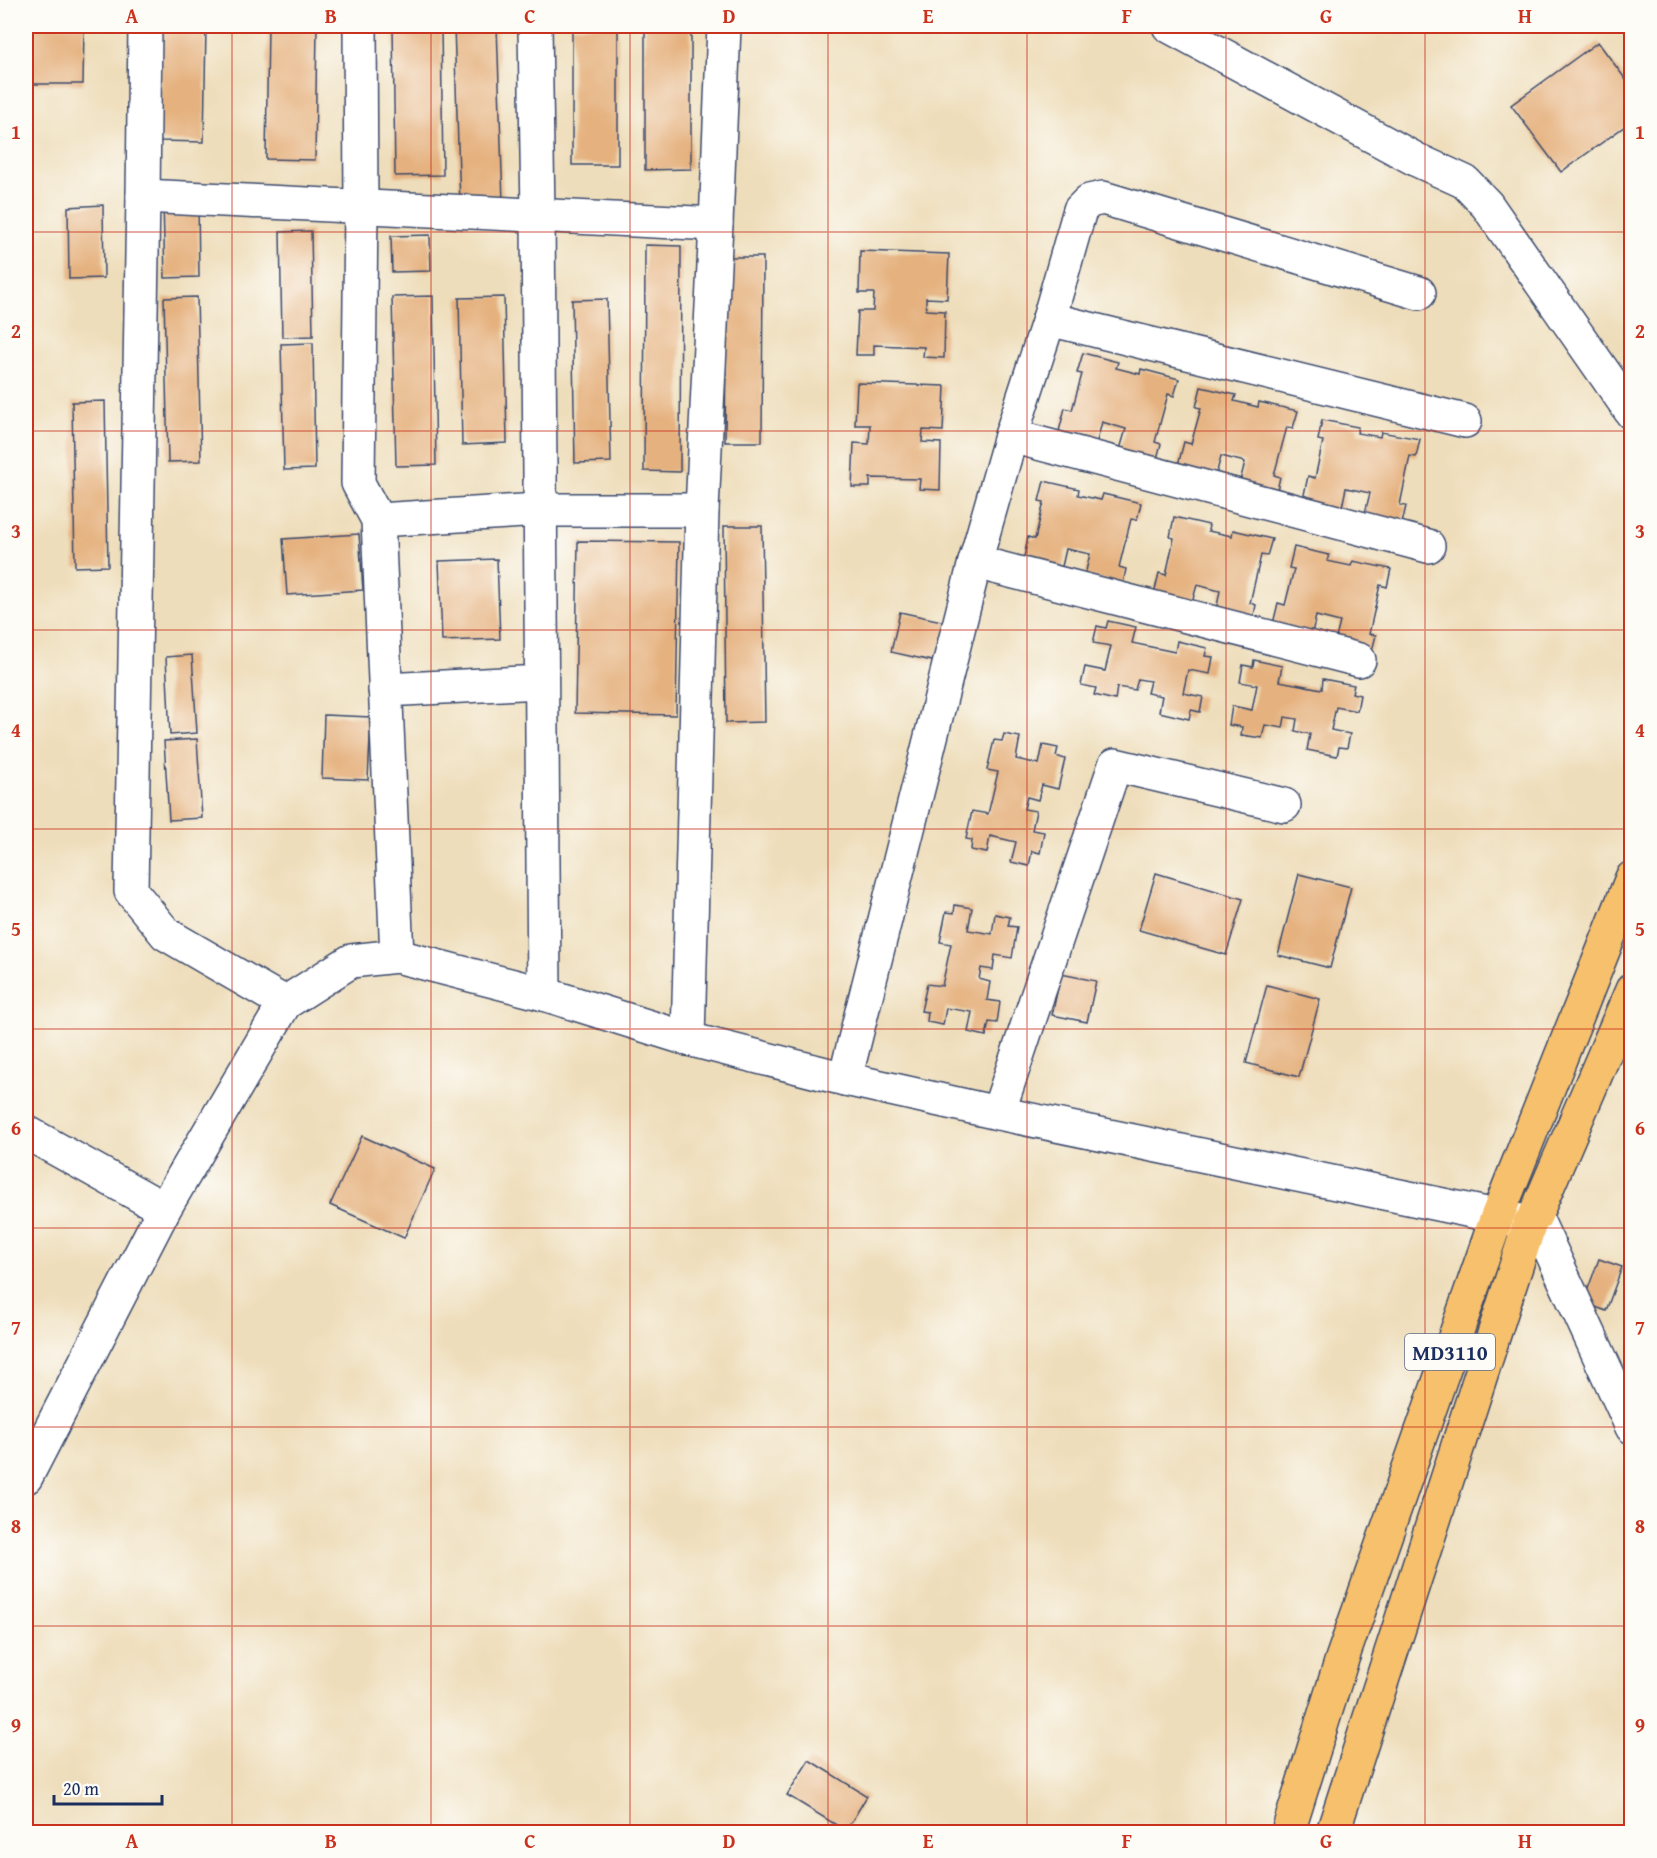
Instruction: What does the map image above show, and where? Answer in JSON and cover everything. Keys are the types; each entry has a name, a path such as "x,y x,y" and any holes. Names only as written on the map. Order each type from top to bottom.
{"main road":[{"name":"MD3110","path":"1288,1833 1342,1659 1497,1217 1632,878"},
{"name":"MD3110","path":"1334,1833 1533,1220 1632,990"}],"street":[{"path":"145,26 130,891 166,934 285,1003"},
{"path":"360,26 358,483 378,520 397,956"},
{"path":"535,26 544,994"},
{"path":"688,1039 702,510 724,26"},
{"path":"1169,26 1417,160 1465,182 1487,205 1632,412"},
{"path":"143,196 716,224"},
{"path":"845,1079 975,562 1011,436 1050,319 1080,210 1089,201 1103,198 1419,293"},
{"path":"1050,319 1465,421"},
{"path":"1011,436 1428,546"},
{"path":"378,520 539,510 702,510"},
{"path":"975,562 1359,660"},
{"path":"385,690 541,682"},
{"path":"998,1113 1115,765 1284,805"},
{"path":"26,1477 164,1209 285,1003 351,961 397,956 544,994 688,1039 845,1079 1497,1217 1533,1220 1632,1427"},
{"path":"26,1132 164,1209"}],"building":[{"path":"26,26 84,26 83,84 26,84"},
{"path":"161,26 206,26 204,142 160,141"},
{"path":"268,26 317,26 315,160 266,159"},
{"path":"393,26 441,26 443,175 395,176"},
{"path":"454,26 497,26 503,203 460,204"},
{"path":"572,26 618,26 618,165 572,165"},
{"path":"645,26 691,26 691,169 645,170"},
{"path":"1598,42 1632,88 1632,121 1561,172 1511,105"},
{"path":"198,201 199,277 165,278 163,202"},
{"path":"103,205 104,278 69,279 68,207"},
{"path":"311,231 313,336 282,337 280,232"},
{"path":"430,235 431,271 392,272 391,236"},
{"path":"645,245 681,246 680,472 644,471"},
{"path":"860,251 949,254 947,299 926,298 926,310 945,311 944,358 923,357 924,347 874,345 874,355 856,355 858,311 873,311 874,293 859,293"},
{"path":"727,257 763,257 762,442 725,442"},
{"path":"433,296 436,465 396,466 392,297"},
{"path":"197,297 201,461 168,462 164,298"},
{"path":"504,297 507,443 462,445 459,298"},
{"path":"607,299 611,462 575,463 572,300"},
{"path":"313,343 315,469 284,470 281,344"},
{"path":"1083,353 1118,362 1116,368 1140,374 1141,369 1179,379 1174,396 1168,394 1155,442 1161,444 1155,466 1118,456 1126,429 1102,422 1096,445 1058,435 1065,408 1072,410 1082,374 1077,373"},
{"path":"857,383 945,386 943,431 923,430 922,442 941,443 940,490 919,489 920,479 870,478 870,487 852,487 854,443 869,444 870,425 855,425"},
{"path":"1201,387 1236,395 1234,401 1258,407 1259,402 1298,411 1293,428 1287,427 1274,475 1280,477 1275,499 1238,489 1245,462 1221,456 1215,479 1177,469 1184,442 1191,444 1201,408 1196,407"},
{"path":"105,401 108,566 75,567 72,402"},
{"path":"1322,420 1358,427 1357,433 1380,437 1381,432 1420,439 1416,457 1410,456 1400,505 1406,506 1401,528 1363,521 1370,493 1346,488 1341,512 1302,504 1308,476 1315,478 1323,441 1318,440"},
{"path":"1044,481 1079,489 1078,495 1101,500 1103,494 1141,503 1137,520 1131,519 1119,567 1126,569 1123,584 1085,575 1090,554 1066,549 1061,571 1023,562 1028,537 1035,539 1044,502 1039,501"},
{"path":"1174,517 1209,525 1208,531 1232,536 1233,530 1272,539 1267,556 1261,555 1250,603 1256,605 1253,620 1216,611 1220,591 1197,585 1191,606 1153,598 1159,573 1166,575 1174,538 1170,537"},
{"path":"724,526 762,526 765,722 726,723"},
{"path":"359,534 363,590 287,595 283,539"},
{"path":"578,541 679,542 676,715 575,713"},
{"path":"1294,547 1329,555 1327,561 1351,566 1353,561 1391,569 1387,587 1380,585 1369,634 1376,635 1372,651 1335,642 1340,622 1316,616 1311,637 1272,628 1278,603 1285,605 1294,569 1289,568"},
{"path":"497,559 500,639 442,641 439,561"},
{"path":"900,612 951,623 941,663 891,652"},
{"path":"1108,621 1136,627 1132,643 1175,652 1177,641 1207,648 1205,656 1213,657 1210,674 1188,670 1183,693 1203,697 1200,712 1191,710 1189,719 1159,712 1162,696 1147,693 1150,681 1138,679 1135,690 1117,687 1115,700 1094,695 1096,688 1081,685 1085,667 1105,671 1111,646 1093,643 1097,626 1106,628"},
{"path":"192,655 197,733 170,735 166,657"},
{"path":"1254,660 1282,666 1279,681 1322,689 1323,679 1354,685 1352,693 1360,695 1357,711 1336,707 1331,730 1350,734 1347,748 1339,747 1337,756 1307,750 1310,734 1295,731 1297,719 1285,717 1283,728 1265,725 1262,738 1241,735 1242,727 1229,725 1232,706 1252,710 1257,685 1240,682 1243,665 1253,667"},
{"path":"324,715 371,717 368,780 322,778"},
{"path":"1004,734 1020,737 1016,759 1039,764 1043,745 1058,748 1056,756 1065,759 1058,789 1042,785 1038,800 1027,797 1024,809 1036,811 1032,830 1044,832 1040,853 1032,851 1029,866 1011,862 1016,842 990,836 987,853 971,850 972,840 966,839 972,811 988,814 998,772 987,770 994,740 1002,741"},
{"path":"197,739 202,818 169,820 164,741"},
{"path":"1156,873 1243,899 1226,955 1139,930"},
{"path":"1299,874 1351,887 1330,968 1278,955"},
{"path":"955,905 972,908 968,930 992,934 995,914 1010,917 1008,926 1017,927 1012,958 995,955 993,970 981,968 979,979 990,982 987,1000 1000,1002 997,1023 989,1022 986,1036 968,1032 972,1012 946,1008 943,1025 927,1022 928,1012 921,1011 927,984 942,986 951,944 940,942 946,912 954,913"},
{"path":"1061,974 1096,981 1087,1022 1052,1015"},
{"path":"1267,985 1320,999 1299,1077 1246,1063"},
{"path":"362,1136 435,1169 404,1238 330,1205"},
{"path":"1599,1259 1622,1267 1606,1311 1583,1302"},
{"path":"809,1760 867,1796 846,1831 787,1795"}]}
